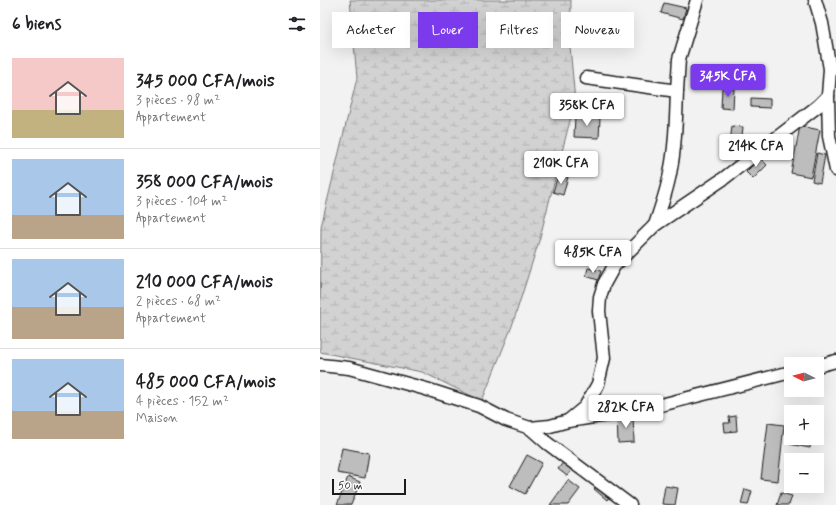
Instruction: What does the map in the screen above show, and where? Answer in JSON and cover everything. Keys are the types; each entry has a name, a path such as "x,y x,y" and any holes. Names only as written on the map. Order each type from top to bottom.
{"street":[{"path":"655,225 664,198 671,169 676,130 679,59 697,0"},
{"path":"815,0 822,23 830,68 828,136 836,170"},
{"path":"586,78 677,91"},
{"path":"568,421 585,407 598,384 604,358 599,311 600,296 604,284 614,266 655,225 723,179 818,106 828,96"},
{"path":"824,364 836,361"},
{"path":"320,365 349,368 426,389 479,406 506,420 530,428 559,452 630,505"},
{"path":"530,428 550,426 568,421 646,409 784,374"}],"green space":[{"path":"350,0 571,0 571,12 561,12 561,48 570,48 575,101 539,241 512,326 482,401 422,372 320,352 321,227 357,78 354,48 410,48 410,12 351,12"}],"building":[{"path":"664,3 686,8 683,19 661,13"},
{"path":"722,88 734,89 733,109 721,108"},
{"path":"751,98 770,99 770,108 751,107"},
{"path":"575,116 600,118 599,138 574,137"},
{"path":"732,126 743,127 741,144 730,143"},
{"path":"800,126 820,130 811,177 791,173"},
{"path":"817,153 825,155 820,183 812,181"},
{"path":"760,158 767,165 753,179 746,172"},
{"path":"558,175 568,177 563,195 553,192"},
{"path":"588,268 601,271 598,280 586,276"},
{"path":"633,415 634,442 618,443 617,416"},
{"path":"736,416 737,431 725,432 724,423 730,423 729,417"},
{"path":"768,423 784,425 778,481 761,479"},
{"path":"794,445 811,445 810,448"},
{"path":"342,448 369,453 365,478 337,473"},
{"path":"527,455 542,463 525,494 510,486"},
{"path":"565,460 574,467 567,476 558,469"},
{"path":"348,477 360,482 351,505 337,505"},
{"path":"568,480 580,489 568,505 550,505"},
{"path":"598,484 611,495 607,500 594,489"},
{"path":"665,486 678,488 675,505 662,504"},
{"path":"745,489 752,491 748,505 741,504"},
{"path":"781,493 792,496 789,505 777,505"}]}
